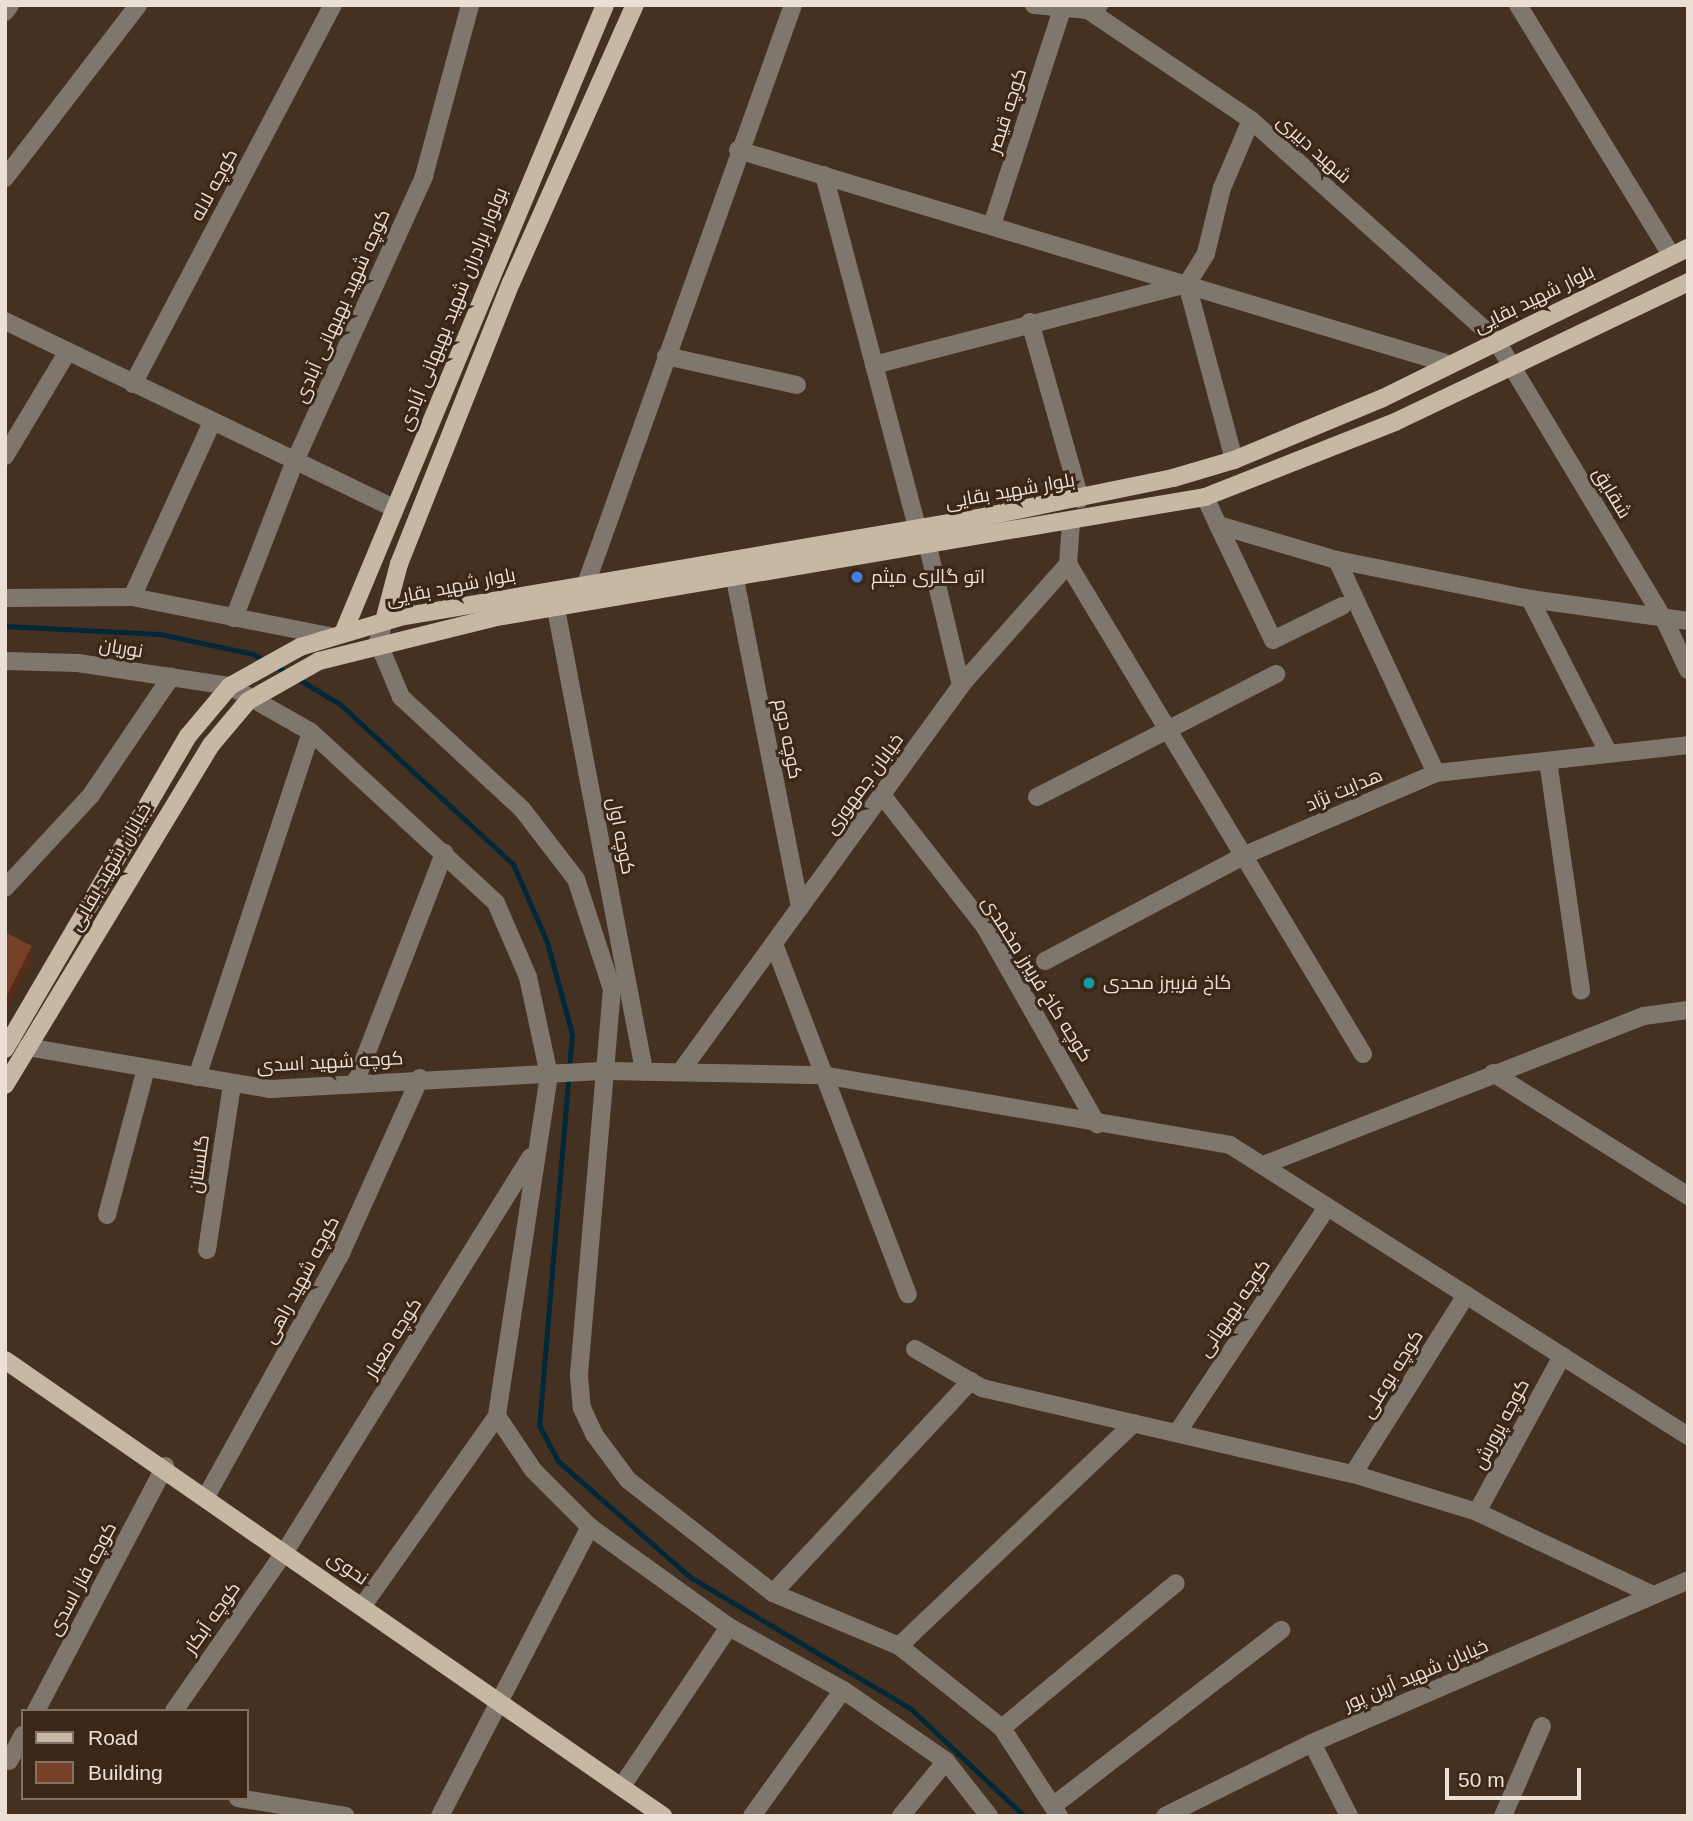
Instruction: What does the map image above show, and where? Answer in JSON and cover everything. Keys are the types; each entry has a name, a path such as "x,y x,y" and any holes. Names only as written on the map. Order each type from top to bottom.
{"main road":[{"name":"بولوار برادران شهید بهبهانی آبادی","path":"336,634 394,508 605,5"},
{"path":"384,621 399,564 511,283 635,5"},
{"name":"بلوار شهید بقایی","path":"230,686 300,647 384,621 1080,499 1234,460 1449,364 1680,252"},
{"name":"بلوار شهید بقایی","path":"271,687 329,657 378,642 556,609 1071,523 1205,497 1512,368 1688,282"},
{"name":"خیابان شهید بقایی","path":"6,1044 181,748 230,686"},
{"name":"خیابان شهید بقایی","path":"5,1085 172,802 248,701 271,687"},
{"name":"نحوی","path":"5,1360 165,1466 624,1783 663,1816"}],"street":[{"path":"5,12 10,5"},
{"path":"5,178 138,5"},
{"name":"کوچه لاله","path":"133,384 333,5"},
{"name":"کوچه شهید بهبهانی آبادی","path":"234,618 295,461 424,176 470,5"},
{"path":"586,584 738,150 793,5"},
{"path":"1034,5 1062,9 1094,8"},
{"path":"1518,5 1680,252"},
{"name":"شهید دبیری","path":"1094,8 1251,120 1496,340"},
{"name":"کوچه قیصر","path":"992,225 1062,9"},
{"path":"874,365 1030,322 1187,284 1206,253 1222,188 1251,120"},
{"path":"738,150 1449,364"},
{"path":"824,175 917,528"},
{"path":"1187,284 1234,460"},
{"path":"5,321 394,508"},
{"path":"1030,322 1080,499"},
{"name":"شقایق","path":"1496,340 1665,621 1688,670"},
{"path":"5,456 68,351"},
{"path":"666,356 797,385"},
{"path":"132,597 212,422"},
{"path":"1205,497 1273,640 1342,606"},
{"path":"1071,523 1068,564 1170,729 1363,1054"},
{"path":"1218,525 1337,560 1530,599 1665,621 1688,621"},
{"path":"928,547 961,685"},
{"path":"1337,560 1436,774"},
{"name":"خیابان جمهوری","path":"681,1071 961,685 1068,564"},
{"name":"کوچه دوم","path":"735,579 800,908"},
{"path":"5,598 132,597 234,618 336,634"},
{"path":"1530,599 1609,754"},
{"name":"کوچه اول","path":"556,609 644,1072"},
{"path":"384,621 378,642 401,697 522,809 576,879 612,989 579,1376 582,1408 628,1480 773,1593 899,1646 1002,1728 1056,1810 1281,1630"},
{"name":"نوریان","path":"5,661 171,677 230,686"},
{"path":"1037,797 1276,674"},
{"path":"5,888 91,795 171,677"},
{"path":"230,686 248,701 311,732 496,903 528,977 552,1075 537,1148 497,1416 363,1604"},
{"path":"198,1077 311,732"},
{"name":"هدایت نژاد","path":"1045,961 1245,855 1436,774 1688,745"},
{"path":"1548,761 1581,991"},
{"name":"کوچه کاخ فریبرز مخمدی","path":"882,795 985,927 1097,1124"},
{"path":"355,1083 444,853"},
{"path":"774,944 908,1294"},
{"path":"1266,1164 1644,1016 1688,1010"},
{"name":"کوچه شهید اسدی","path":"27,1047 270,1090 420,1079 607,1071 822,1075 1097,1124 1230,1144 1266,1164 1327,1207 1688,1436"},
{"path":"107,1215 146,1068"},
{"path":"1493,1073 1688,1196"},
{"name":"کوچه شهید راهی","path":"207,1495 341,1254 420,1079"},
{"name":"گلستان","path":"208,1251 232,1085"},
{"name":"کوچه معیار","path":"286,1550 537,1148"},
{"name":"کوچه بهبهانی","path":"1177,1433 1327,1207"},
{"name":"کوچه بوعلی","path":"1353,1474 1466,1295"},
{"path":"915,1349 971,1381 1133,1423 1353,1474 1477,1512 1653,1595"},
{"name":"کوچه پرورش","path":"1477,1512 1562,1356"},
{"path":"773,1593 971,1381"},
{"path":"497,1416 533,1470 590,1527 729,1626 843,1690 946,1761 989,1816"},
{"path":"899,1646 1133,1423"},
{"name":"کوچه فاز اسدی","path":"37,1709 165,1466"},
{"path":"440,1816 505,1701 590,1527"},
{"name":"کوچه آبکار","path":"174,1709 286,1550"},
{"name":"خیابان شهید آرین پور","path":"1166,1816 1312,1743 1688,1580"},
{"path":"1002,1728 1176,1583"},
{"path":"624,1783 729,1626"},
{"path":"752,1816 843,1690"},
{"path":"1503,1816 1542,1726"},
{"path":"12,1761 21,1740"},
{"path":"1312,1743 1349,1816"},
{"path":"901,1816 946,1761"},
{"path":"248,1800 345,1816"}],"building":[{"path":"5,932 32,946 5,999"}],"waterway":[{"path":"5,626 160,634 253,654 289,674"},
{"path":"298,679 340,704 513,864 547,942 572,1034 539,1425 558,1461 690,1577 911,1709 1024,1816"}],"place":[{"name":"اتو گالری میثم","path":"857,577"},
{"name":"کاخ فریبرز محدی","path":"1089,983"}]}
